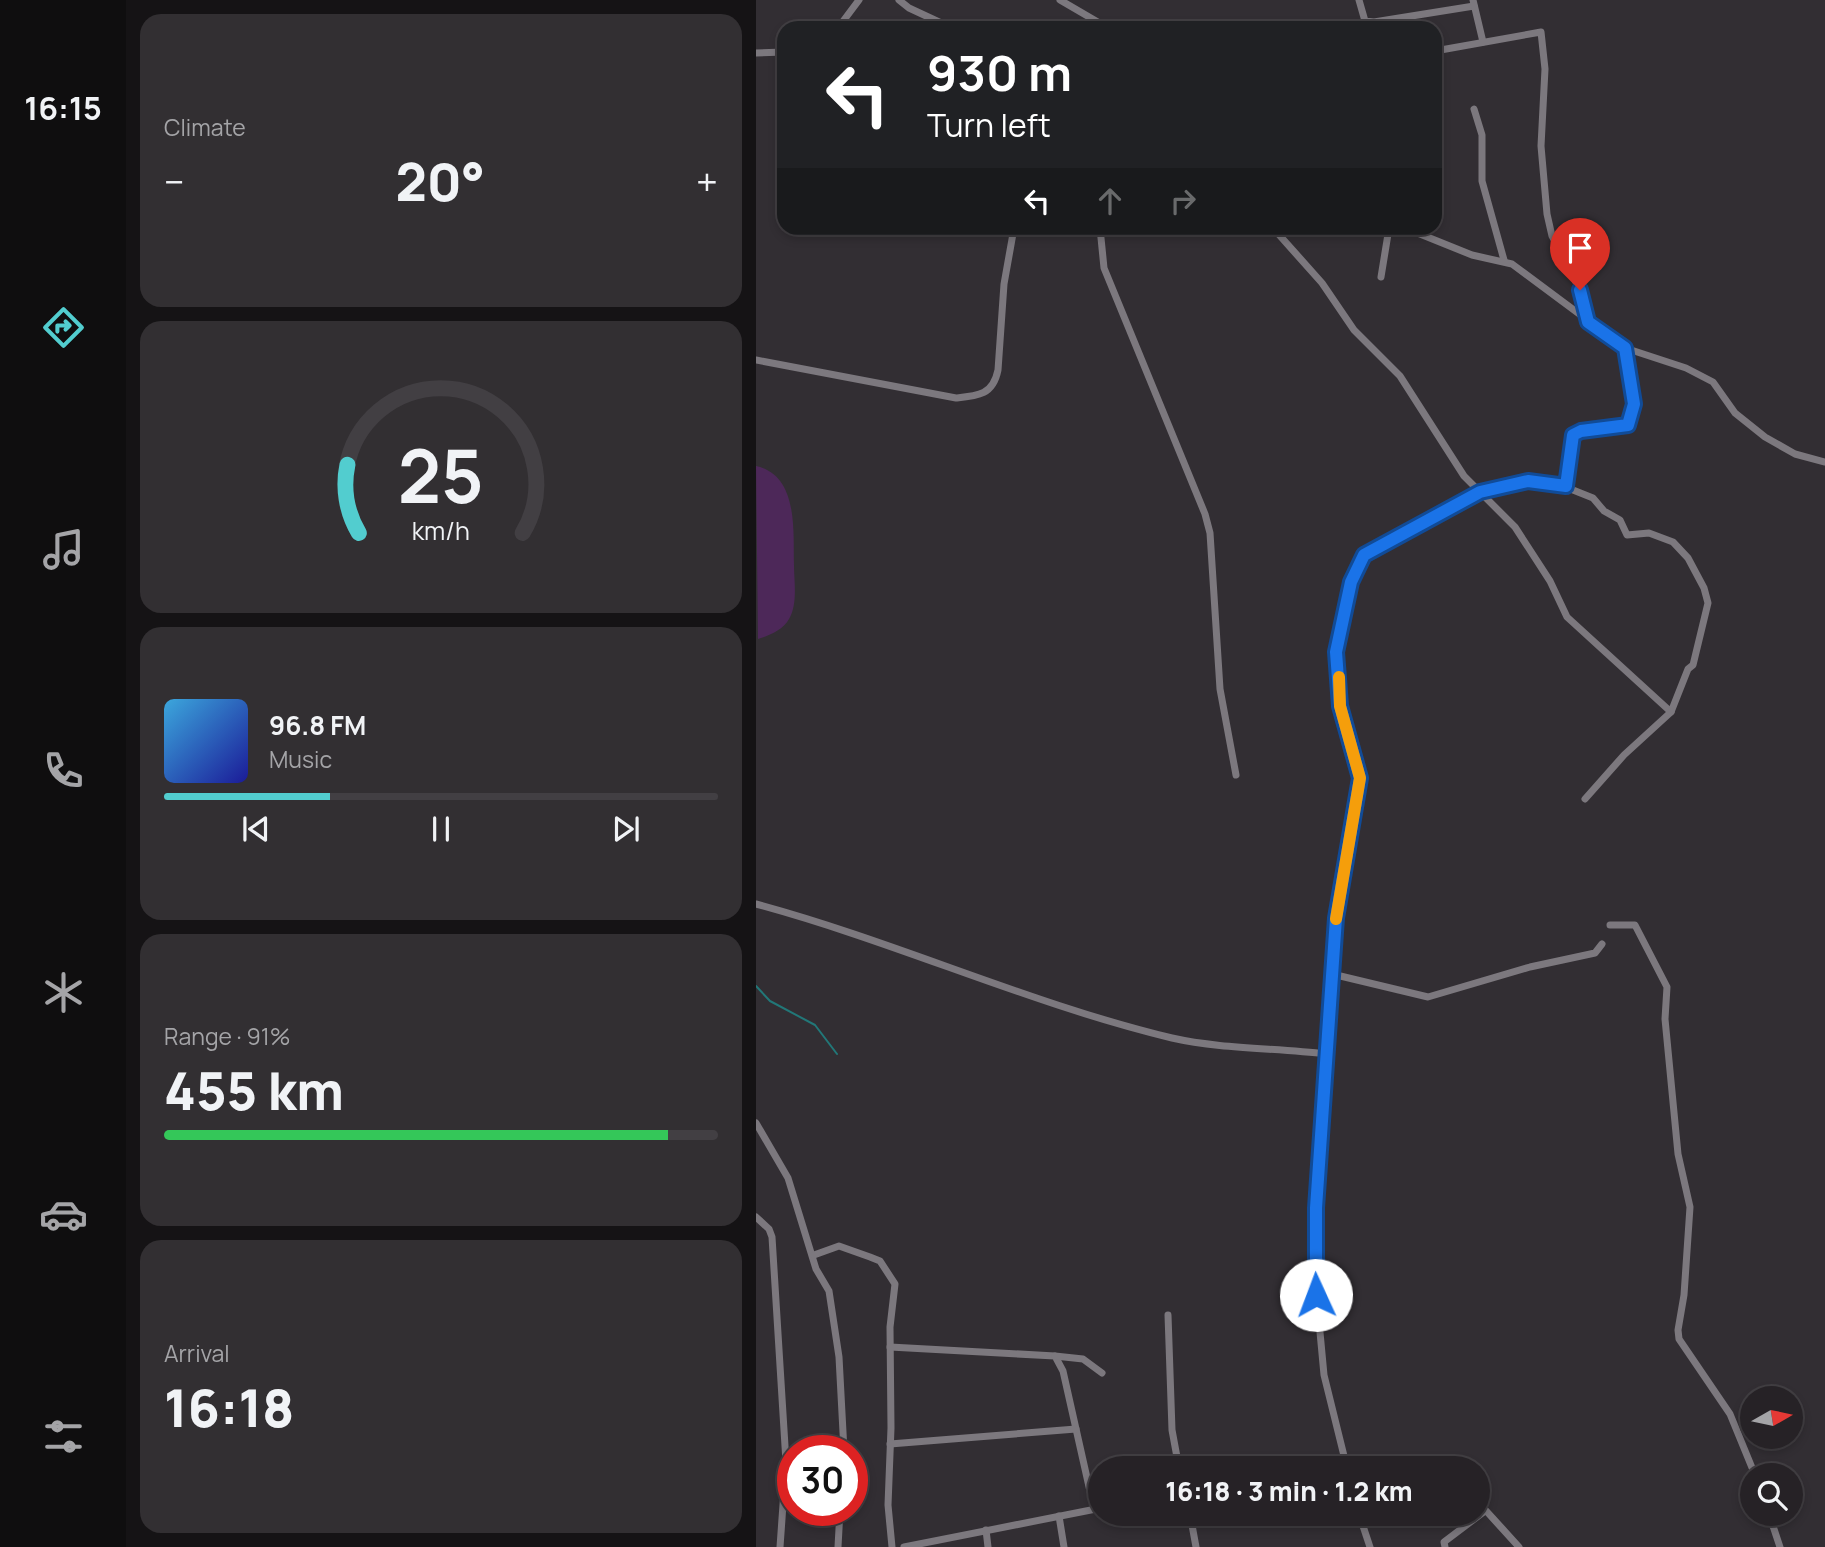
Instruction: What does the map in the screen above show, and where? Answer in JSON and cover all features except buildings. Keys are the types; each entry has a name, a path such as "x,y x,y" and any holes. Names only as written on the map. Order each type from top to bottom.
{"street":[{"path":"843,21 859,0"},
{"path":"899,0 909,8 937,21"},
{"path":"1060,0 1096,21"},
{"path":"1360,0 1365,21"},
{"path":"1379,21 1473,3 1483,42"},
{"path":"1442,50 1541,32 1545,69 1541,146 1547,214 1552,236 1580,290 1588,322"},
{"path":"756,53 777,52"},
{"path":"1474,109 1482,135 1482,181 1504,260"},
{"path":"756,360 956,398 987,392 996,382 998,370 1003,284 1013,235"},
{"path":"1100,235 1100,253 1108,279 1191,478 1210,533 1220,689 1236,775"},
{"path":"1279,235 1322,283 1354,330 1400,376 1451,459 1515,527 1550,581 1567,617 1671,712"},
{"path":"1381,277 1388,235"},
{"path":"1430,235 1472,255 1504,260 1625,348 1702,375 1713,382 1740,417 1765,437 1795,454 1825,462"},
{"path":"1566,486 1573,435 1581,431 1628,425 1632,417 1634,404 1625,348"},
{"path":"1344,1456 1324,1375 1314,1268 1336,918 1360,778 1340,706 1336,652 1351,582 1364,555 1480,492 1528,481 1566,486 1597,500 1604,511 1620,520 1627,535 1649,533 1673,542 1688,558 1704,588 1708,603 1693,665 1688,669 1671,712 1624,755 1585,799"},
{"path":"756,904 830,924 1042,1001 1174,1038 1326,1054"},
{"path":"1610,925 1635,925 1666,981 1665,1019 1678,1154 1690,1207 1679,1339 1730,1414 1750,1463"},
{"path":"1332,974 1432,997 1531,967 1595,953 1601,944"},
{"path":"756,1123 788,1178 794,1206 814,1255 816,1269 829,1291 839,1357 843,1435"},
{"path":"756,1217 769,1229 772,1237 775,1278 786,1462 780,1547"},
{"path":"814,1255 841,1247 880,1261 895,1284 890,1347 888,1505 892,1547"},
{"path":"1168,1315 1172,1430 1177,1456"},
{"path":"890,1347 1083,1359 1101,1373"},
{"path":"1055,1356 1060,1363 1088,1474"},
{"path":"890,1444 1076,1429"},
{"path":"904,1547 1088,1510"},
{"path":"1059,1516 1064,1547"},
{"path":"1490,1516 1519,1547"},
{"path":"838,1547 839,1526"},
{"path":"1192,1526 1196,1547"},
{"path":"1363,1526 1370,1547"},
{"path":"1444,1547 1444,1542 1465,1526"},
{"path":"1773,1526 1780,1547"},
{"path":"986,1530 988,1547"}],"shaded area":[{"path":"756,466 770,471 787,493 793,522 795,592 792,613 786,623 776,632 758,639"}],"waterway":[{"path":"756,986 770,1001 815,1025 837,1054"}],"slow traffic":[{"path":"1336,919 1360,778 1340,706 1339,677"}],"route":[{"path":"1316,1295 1316,1208 1336,918 1360,778 1340,706 1336,652 1351,582 1364,555 1480,492 1528,481 1566,486 1573,435 1581,431 1628,425 1634,404 1625,348 1588,322 1580,290"}]}
